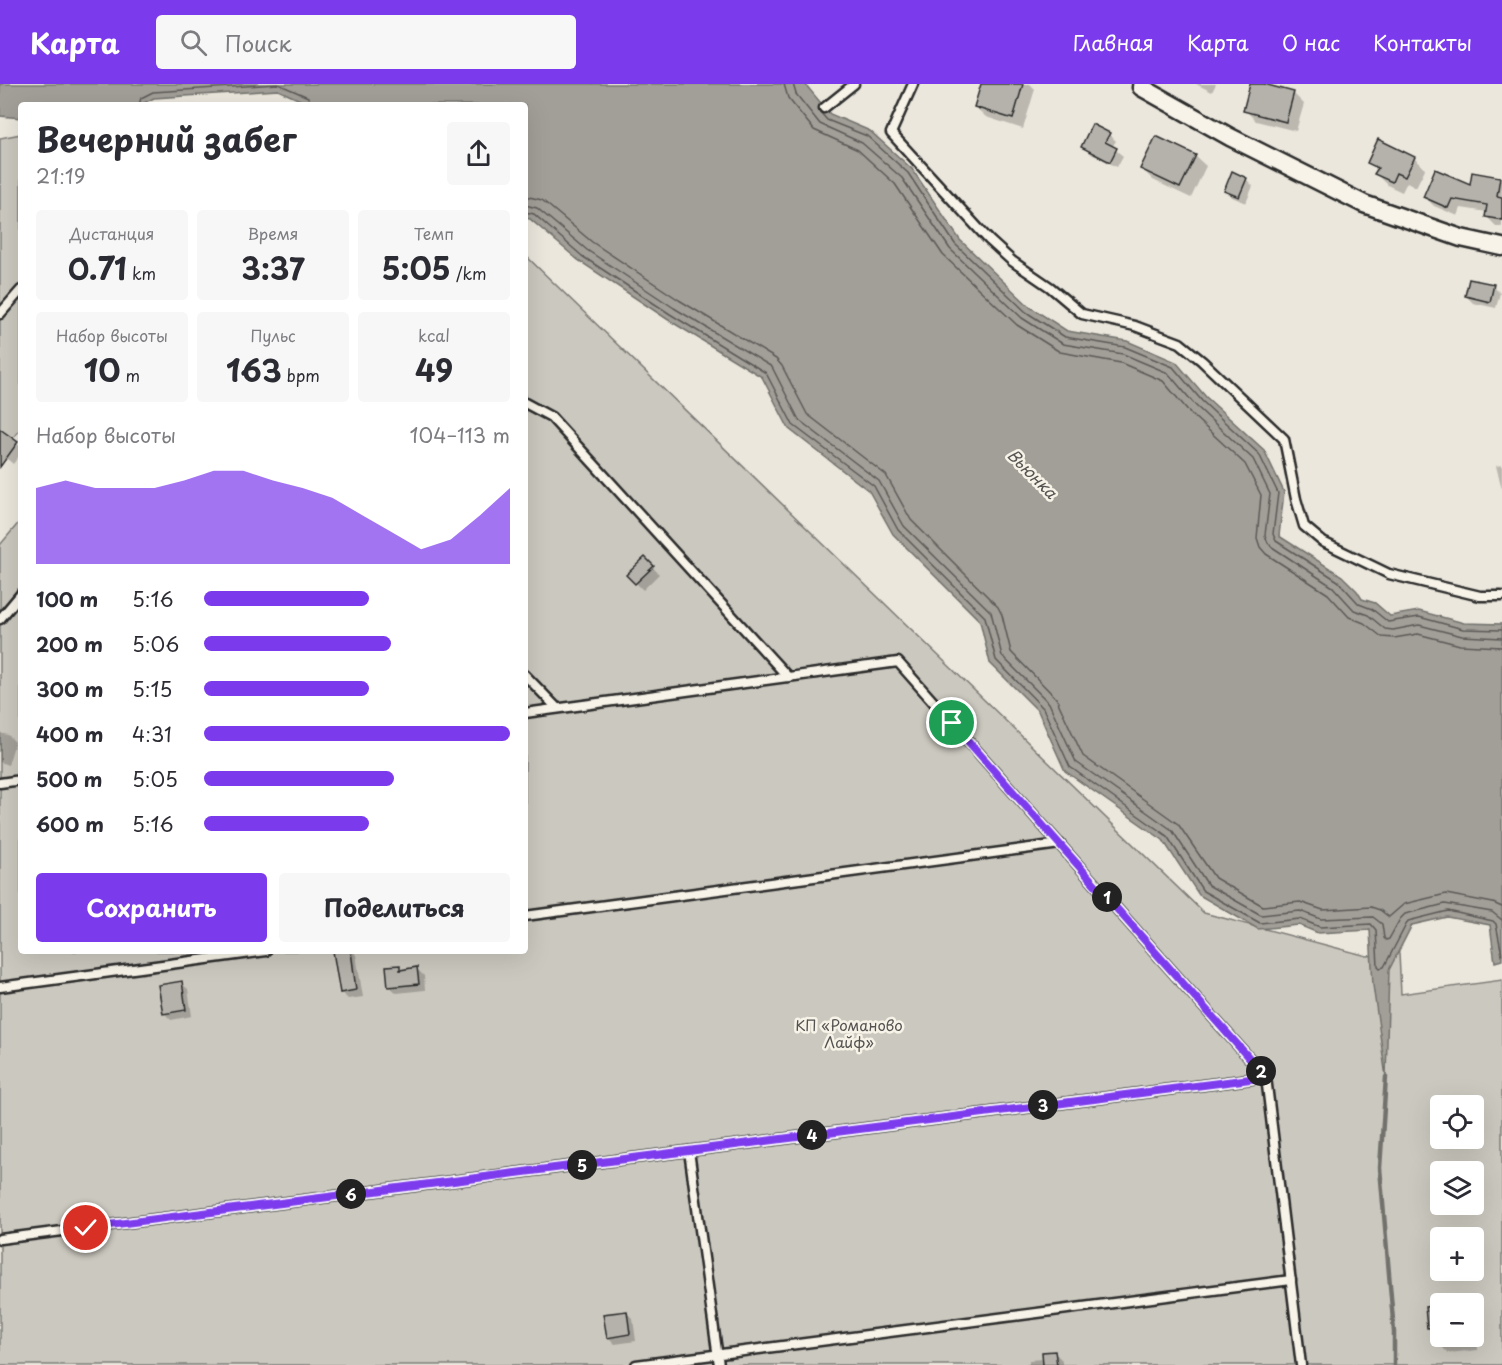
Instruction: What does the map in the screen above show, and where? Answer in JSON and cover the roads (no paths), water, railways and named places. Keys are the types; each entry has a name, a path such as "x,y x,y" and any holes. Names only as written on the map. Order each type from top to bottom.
{"street":[{"path":"1139,85 1230,137 1364,204 1461,238 1502,247"}],"lane":[{"path":"824,108 854,84"},
{"path":"913,84 891,133 989,240 1012,261 1050,287 1082,314 1135,326 1180,343 1284,439 1304,526 1323,542 1389,574 1480,596 1502,596"},
{"path":"0,314 18,293"},
{"path":"528,405 551,417 788,677"},
{"path":"0,619 18,598"},
{"path":"528,712 898,662 1266,1077 1301,1365"},
{"path":"528,678 557,708"},
{"path":"0,783 18,780"},
{"path":"528,916 1060,844"},
{"path":"0,987 244,954"},
{"path":"0,1239 1266,1077"},
{"path":"689,1151 719,1365"},
{"path":"636,1365 1291,1280"}],"water":[{"name":"Вьюнка","path":"0,84 805,84 830,114 870,131 912,169 960,240 1030,307 1067,331 1127,341 1176,362 1206,397 1264,450 1284,492 1279,536 1342,576 1362,599 1375,603 1390,616 1419,611 1464,623 1502,624 1502,960 1495,962 1490,925 1447,917 1412,925 1389,970 1386,1077 1373,985 1370,930 1318,933 1299,925 1258,929 1199,895 1163,840 1065,771 1038,711 990,663 980,621 893,534 869,491 789,429 762,377 667,319 578,260 528,219 528,102 304,102 278,90 154,98 146,102 18,102 18,118 0,116"}],"waterway":[{"path":"1386,1077 1380,1168 1394,1332 1394,1365"}],"park label":[{"name":"КП «Романово Лайф»","path":"849,1032"}]}
